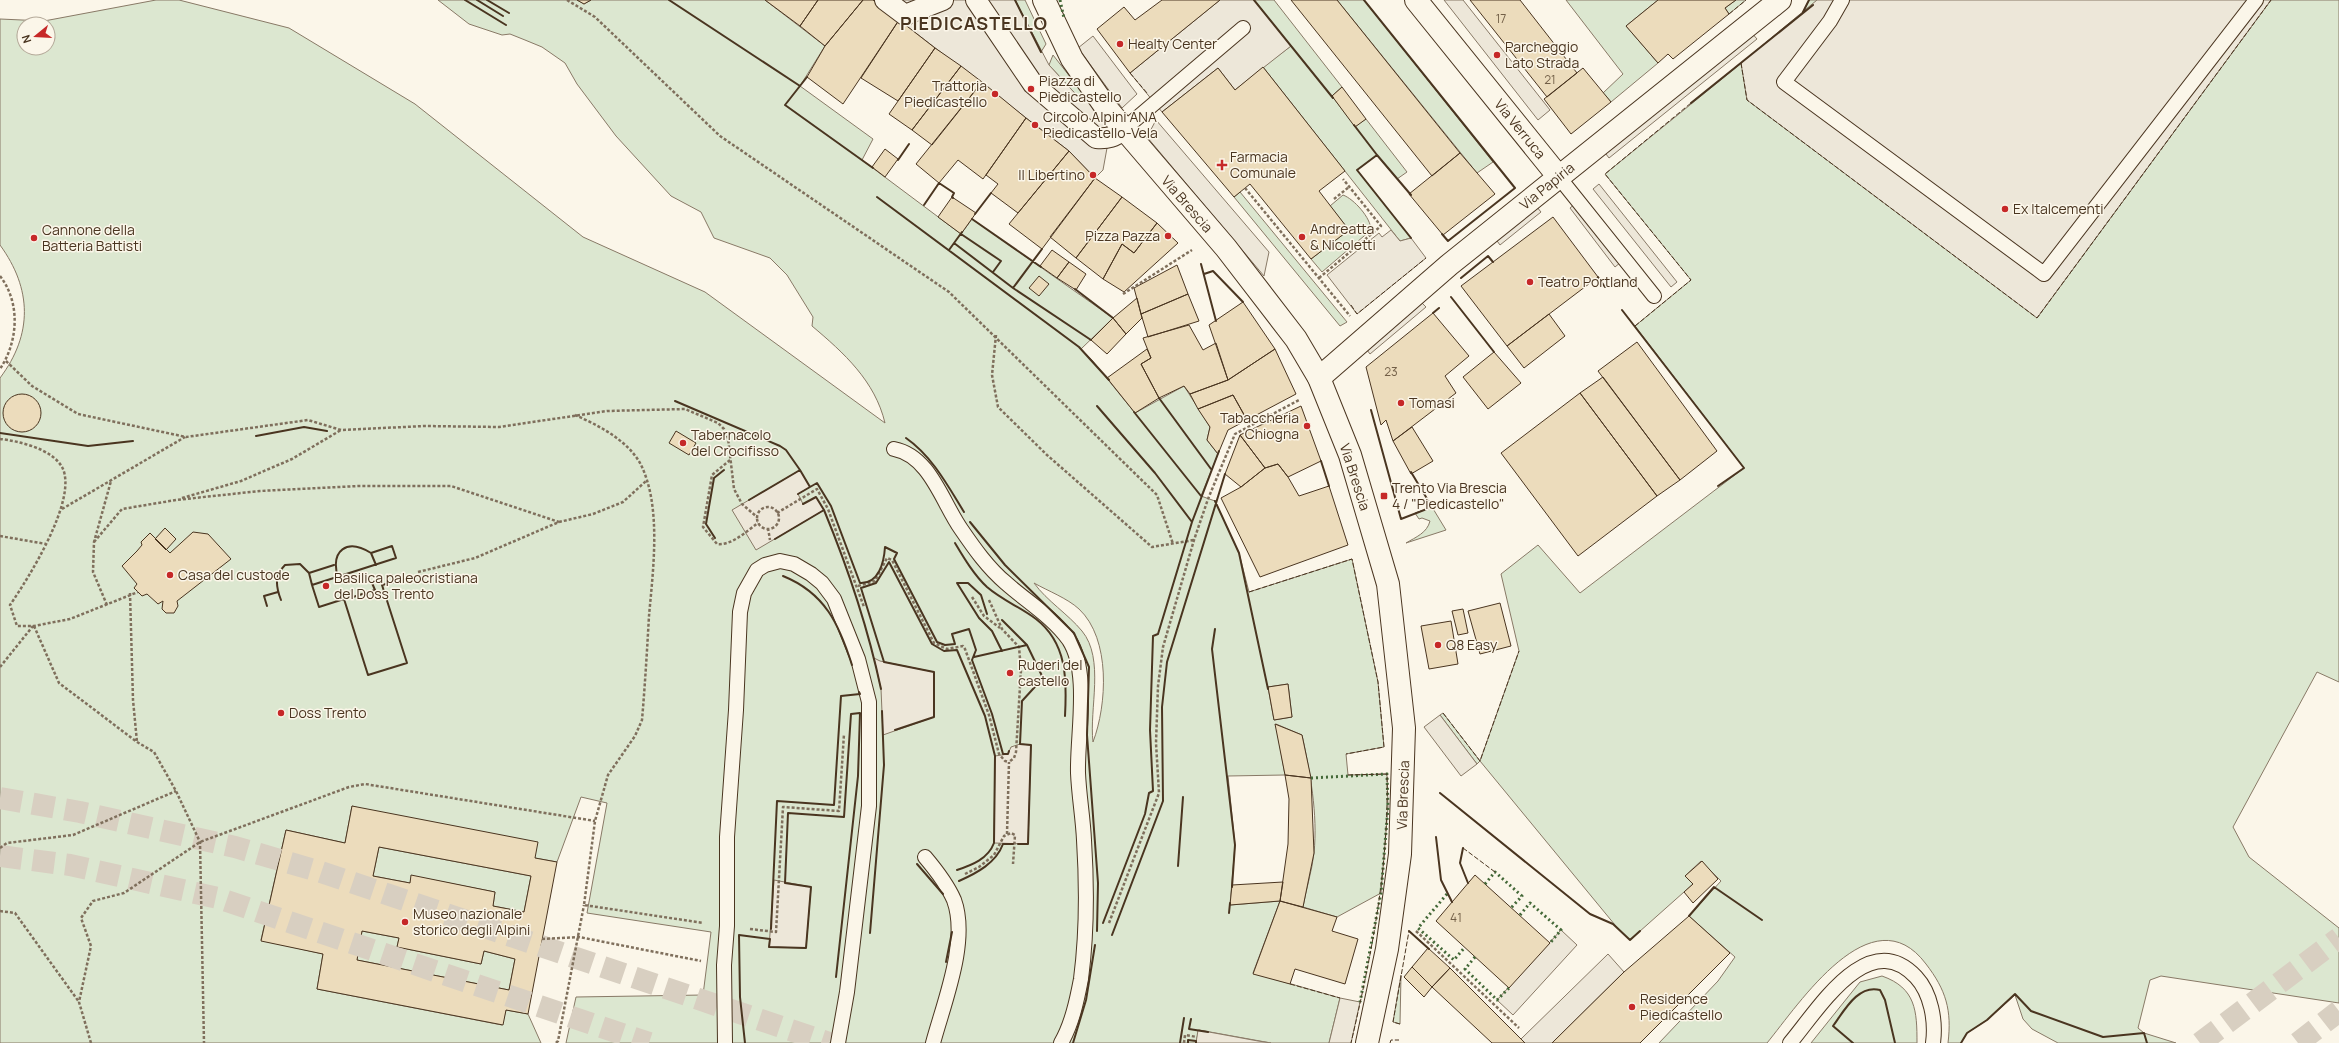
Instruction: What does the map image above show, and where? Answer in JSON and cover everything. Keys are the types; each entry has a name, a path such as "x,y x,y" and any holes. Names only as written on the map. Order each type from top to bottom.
{"street":[{"path":"885,0 905,16 943,0"},
{"path":"976,0 1033,84 1096,138 1107,139 1117,135 1123,130"},
{"name":"Via Brescia","path":"1044,0 1072,59 1086,81 1123,130 1226,248 1296,339 1319,378 1350,455 1388,584 1404,728 1400,854 1387,949 1367,1043"},
{"name":"Via Verruca","path":"1416,0 1558,176"},
{"name":"Via Papiria","path":"1319,378 1449,264 1780,0"}],"lane":[{"path":"1842,0 1830,21 1784,82 2044,274 2256,0"},
{"path":"1123,130 1243,28"},
{"name":"Via Verruca","path":"1558,176 1654,296"},
{"path":"894,448 904,451 918,462 935,484 959,527 986,563 1006,584 1059,628 1069,640 1074,650 1080,675 1081,695 1078,774 1086,883 1086,918 1078,997 1061,1043"},
{"path":"725,1043 724,965 727,926 727,837 736,710 740,612 744,593 757,570 765,565 780,561 794,564 812,574 822,583 834,599 858,660 869,702 869,806 847,992 838,1043"},
{"path":"925,857 946,885 954,900 958,918 958,943 933,1043"},
{"path":"1790,1043 1845,978 1863,965 1880,959 1895,962 1909,969 1919,981 1931,1005 1934,1032 1933,1043"}],"path":[{"path":"567,0 595,17 720,136 949,292 996,335 1157,495 1173,544"},
{"path":"1319,278 1381,226 1343,179"},
{"path":"1334,199 1349,187"},
{"path":"1245,188 1347,312"},
{"path":"1123,294 1194,249"},
{"path":"0,276 11,298 15,319 14,341 6,361 0,369"},
{"path":"996,335 992,375 998,407 1047,455 1152,547 1194,540"},
{"path":"6,361 32,386 78,414 186,437 308,420 341,430 425,426 500,427 607,411 685,409 718,423 724,429 728,438 734,489 742,504 757,516"},
{"path":"1108,928 1159,793 1156,743 1158,686 1163,647 1194,540 1224,458 1235,434 1302,398"},
{"path":"556,1043 558,1041 579,937 595,821 608,775 635,736 642,720 653,571 653,514 646,481 639,462 623,442 575,415"},
{"path":"176,500 241,481 292,459 341,430"},
{"path":"62,509 186,437"},
{"path":"0,438 21,441 53,456 59,461 65,475 62,509 32,571 10,605 17,626 34,626 70,619 107,605 130,593 138,592"},
{"path":"730,460 712,475 703,527 716,544 720,544 733,540 758,523"},
{"path":"107,605 93,572 94,542 111,480"},
{"path":"418,572 476,558 559,522 593,514 623,502 646,481"},
{"path":"94,542 122,509 176,500 260,491 359,486 450,486 559,522"},
{"path":"777,513 817,489 828,509 858,588 875,581 887,558 892,560 934,643 943,648 960,646 965,649 989,715 999,754 1004,761 1008,762"},
{"path":"765,507 772,508 777,513 777,523 771,528 764,528 758,523 757,516 760,510 765,507"},
{"path":"0,536 46,544"},
{"path":"130,593 133,700 137,742"},
{"path":"988,596 1002,629"},
{"path":"972,597 984,616 1002,629 1019,647 1021,670 1016,752 1014,758 1008,762"},
{"path":"0,667 34,626"},
{"path":"34,626 59,683 137,742 154,752 176,791 200,842 204,1043"},
{"path":"1007,834 1008,762"},
{"path":"584,905 776,932 783,807 839,811 841,774"},
{"path":"80,1002 91,946 81,918 93,901 124,893 200,842 349,787 365,784 595,821"},
{"path":"0,848 7,843 73,835 176,791"},
{"path":"963,874 979,867 994,855 1001,839 1007,834 1014,833 1016,837 1013,864"},
{"path":"0,911 15,914 80,1002 91,1043"},
{"path":"1413,928 1519,1028"},
{"path":"542,939 579,937 691,959"},
{"path":"1184,1043 1185,1034 1197,1037"}],"green space":[{"path":"156,0 179,0 289,28 415,104 583,237 705,292 885,423 874,394 866,381 847,357 812,326 813,317 787,275 770,258 714,238 701,212 671,196 616,136 577,84 565,63 542,47 525,40 510,34 502,35 469,24 438,0 577,0 584,4 591,0 765,0 825,46 800,86 873,139 862,160 961,234 972,219 1113,318 1081,349 1092,360 1135,413 1184,386 1210,427 1207,440 1218,454 1201,496 1215,501 1239,553 1249,592 1352,559 1378,682 1384,747 1346,754 1348,775 1387,774 1388,807 1381,893 1337,917 1303,907 1314,853 1315,823 1310,778 1302,735 1276,724 1285,775 1228,776 1235,845 1230,905 1280,901 1253,973 1340,998 1329,1043 1271,1043 1199,1030 1196,1043 566,1043 576,997 703,995 711,932 587,913 607,803 581,797 557,862 535,858 352,806 345,843 286,830 261,940 323,954 317,989 502,1025 506,1010 528,1014 541,1043 0,1043 0,378 11,361 18,345 23,328 24,312 23,295 18,278 11,262 0,245 0,19 16,20 16,56 56,56 56,19","holes":["1034,583 1063,598 1079,609 1089,622 1097,637 1103,673 1103,692 1098,727 1093,742 1092,729 1095,670 1089,642 1082,631 1051,602","1288,684 1292,717 1274,720 1268,687"]},
{"path":"1015,0 1025,0 1046,44 1041,52"},
{"path":"1254,0 1274,0 1342,87 1332,96 1355,126 1366,119 1407,172 1397,179 1377,155 1357,170 1411,238 1400,241 1263,67 1291,46"},
{"path":"1337,0 1364,0 1493,162 1477,173"},
{"path":"1566,0 1658,0 1626,26 1658,63 1611,102 1603,93 1623,74"},
{"path":"1736,0 1746,0 1729,14 1725,8"},
{"path":"1809,0 1817,0 1813,5 2037,318 2271,0 2339,0 2339,682 2317,672 2233,827 2249,857 2339,928 2339,1003 2161,976 2150,980 2138,1028 2144,1033 2176,1043 2058,1043 2032,1029 2023,1019 2015,995 1987,1020 1967,1033 1961,1043 1948,1043 1948,1010 1943,992 1933,974 1926,964 1905,945 1883,940 1860,947 1838,962 1817,982 1767,1043 1659,1043 1718,981 1735,957 1689,916 1721,881 1701,861 1685,876 1693,884 1630,940 1615,925 1480,761 1519,651 1501,574 1538,545 1580,593 1744,468 1635,326 1691,280 1605,174 1802,14"},
{"path":"1053,55 1085,96 1082,101 1049,65"},
{"path":"1240,192 1347,322 1340,326 1234,197"},
{"path":"1343,195 1352,200 1365,215 1371,230 1322,272 1311,259 1349,230 1330,206"},
{"path":"1432,507 1446,530 1406,543 1424,532 1429,525 1430,521 1422,518 1419,519 1415,513"},
{"path":"1443,713 1480,761 1477,764 1440,715"},
{"path":"379,847 531,876 524,912 493,906 495,892 412,876 410,883 373,876"},
{"path":"362,931 399,938 397,947 481,964 484,951 515,959 509,990 357,960"},
{"path":"1401,975 1400,1024 1393,1022"},
{"path":"1882,976 1902,987 1908,994 1915,1011 1917,1043 1811,1043 1860,982"}],"shaded area":[{"name":"Piazza di Piedicastello","path":"873,0 1015,0 1049,65 1082,101 1085,96 1108,130 1107,148 1103,170 1095,178 1069,151"},
{"path":"1220,0 1254,0 1291,46 1235,90 1218,68 1162,112 1130,73"},
{"name":"Parcheggio Lato Strada","path":"1444,0 1463,0 1550,110 1538,120"},
{"name":"Ex Italcementi","path":"1817,0 2271,0 2037,318 1747,100 1741,63"},
{"path":"1750,31 1757,39 1609,158 1603,150"},
{"path":"1093,36 1137,94 1122,108 1078,48"},
{"path":"1156,120 1269,252 1264,276 1147,137"},
{"path":"1599,184 1677,282 1671,287 1593,189"},
{"path":"1576,203 1621,262 1615,267 1570,208"},
{"path":"1536,206 1541,212 1500,245 1495,238"},
{"path":"1391,230 1400,241 1411,238 1426,258 1357,314 1327,275 1379,233 1382,237"},
{"path":"1419,300 1426,307 1370,354 1364,346"},
{"path":"800,470 810,487 798,494 803,504 816,497 824,510 756,550 732,510"},
{"path":"874,658 880,661 934,672 934,717 883,735 881,689"},
{"path":"1440,715 1477,764 1461,776 1424,727"},
{"path":"1020,744 1031,745 1028,844 994,843 995,756 1008,754 1011,747"},
{"path":"774,880 811,887 806,948 769,947"},
{"path":"1561,930 1577,945 1513,1015 1497,1000"},
{"path":"1608,954 1624,972 1552,1043 1525,1043 1521,1039"},
{"path":"1340,998 1360,1002 1351,1043 1329,1043"},
{"path":"1198,1030 1258,1041 1271,1043 1196,1043"}],"building":[{"path":"577,0 591,0 584,4"},
{"path":"765,0 818,0 800,26"},
{"path":"818,0 863,0 825,46 800,26"},
{"path":"863,0 873,0 899,20 843,104 807,77 825,46"},
{"path":"1162,0 1220,0 1130,73 1097,29 1124,7 1135,20"},
{"path":"1291,0 1337,0 1460,153 1432,176"},
{"path":"1470,0 1520,0 1577,73 1547,97"},
{"path":"1658,0 1736,0 1725,8 1729,14 1673,59 1668,54 1658,63 1626,26"},
{"path":"899,20 935,48 898,101 861,78"},
{"path":"935,48 961,66 912,130 889,114"},
{"path":"961,66 982,82 932,145 912,130"},
{"path":"1263,67 1345,171 1319,191 1349,230 1311,259 1250,184 1234,197 1162,112 1218,68 1235,90"},
{"path":"1583,68 1611,102 1571,134 1544,99"},
{"path":"982,82 1026,118 983,179 958,160 939,183 916,164"},
{"path":"1342,87 1366,119 1355,127 1332,96"},
{"path":"1026,118 1069,151 1018,213 991,193 998,184 986,175"},
{"path":"885,149 898,159 885,177 872,167"},
{"path":"1069,151 1095,178 1042,249 1009,224"},
{"path":"1460,153 1495,194 1443,235 1409,194"},
{"path":"1095,178 1122,197 1076,258 1050,237"},
{"path":"952,197 976,213 961,234 938,217"},
{"path":"1122,197 1157,223 1134,253 1122,244 1103,279 1076,258"},
{"name":"Teatro Portland","path":"1553,217 1598,277 1507,346 1461,286"},
{"path":"1157,223 1178,243 1124,292 1103,279 1122,244 1134,253"},
{"path":"1052,250 1069,262 1057,278 1040,266"},
{"path":"1069,262 1086,274 1076,290 1057,278"},
{"path":"1177,265 1188,294 1141,314 1134,288"},
{"path":"1039,276 1049,284 1039,296 1029,288"},
{"path":"1188,294 1199,321 1148,337 1141,314"},
{"path":"1137,298 1142,318 1126,334 1113,318"},
{"path":"1243,302 1275,349 1228,380 1209,325"},
{"path":"1433,313 1469,356 1445,376 1456,393 1393,441 1386,420 1381,425 1366,367"},
{"path":"1549,314 1565,336 1524,368 1507,346"},
{"path":"1113,318 1126,334 1107,354 1091,340"},
{"path":"1189,325 1203,350 1216,343 1228,380 1190,394 1184,386 1159,398 1141,364 1151,358 1143,338"},
{"path":"1637,342 1717,451 1680,480 1598,371"},
{"path":"1147,349 1151,358 1141,364 1159,398 1135,413 1107,378"},
{"path":"1275,349 1296,394 1247,420 1233,395 1198,409 1190,394 1228,380"},
{"path":"1494,352 1521,383 1488,409 1463,377"},
{"path":"1603,377 1680,480 1657,496 1580,393"},
{"path":"1580,393 1657,496 1578,556 1501,453"},
{"path":"18,394 26,394 33,397 38,402 41,413 38,424 33,429 26,432 18,432 11,429 6,424 3,417 3,409 6,402 11,397"},
{"path":"1233,395 1247,420 1228,430 1218,454 1207,440 1210,427 1198,409"},
{"path":"1301,406 1321,461 1288,477 1278,464 1265,468 1240,435"},
{"path":"1412,427 1433,461 1411,474 1393,441"},
{"name":"Tabernacolo del Crocifisso","path":"676,431 696,443 689,455 669,443"},
{"path":"1240,435 1265,468 1241,487 1225,474"},
{"path":"1278,464 1288,477 1299,496 1329,486 1348,545 1260,577 1221,498 1241,487 1265,468"},
{"path":"165,528 176,539 166,550 155,539"},
{"name":"Casa del custode","path":"193,532 208,534 231,559 177,601 178,606 174,613 166,613 162,609 163,601 158,604 147,594 142,596 134,588 137,584 122,566 137,551 142,545 141,542 150,533 170,553"},
{"path":"1500,603 1511,646 1480,654 1468,611"},
{"path":"1463,609 1468,633 1458,635 1452,611"},
{"path":"1451,621 1458,664 1429,669 1421,626"},
{"path":"1288,684 1292,717 1274,720 1268,687"},
{"path":"1275,724 1302,735 1311,778 1285,775"},
{"path":"1285,775 1311,778 1314,853 1303,907 1280,901 1288,844 1289,799"},
{"name":"Museo nazionale storico degli Alpini","path":"352,806 538,842 535,858 557,862 528,1014 506,1010 503,1025 317,989 323,954 261,941 286,830 345,843","holes":["379,847 531,876 524,912 493,906 495,892 411,875 410,883 373,876","362,931 399,938 397,947 481,964 484,951 515,959 509,990 357,960"]},
{"path":"1702,861 1718,879 1693,903 1684,892 1693,884 1685,876"},
{"path":"1475,875 1550,943 1509,988 1436,921"},
{"path":"1283,882 1280,901 1230,905 1232,885"},
{"path":"1280,901 1337,917 1332,931 1358,939 1345,984 1295,969 1290,984 1253,974"},
{"name":"Residence Piedicastello","path":"1689,916 1730,953 1640,1043 1552,1043 1624,972"},
{"path":"1428,948 1450,968 1432,987 1412,967"},
{"path":"1412,967 1432,987 1424,997 1404,977"},
{"path":"1450,968 1525,1043 1492,1043 1432,987"}],"tunnel":[{"path":"0,798 80,812 235,847 321,872 829,1043"},
{"path":"0,856 70,865 218,898 649,1043"},
{"path":"2200,1043 2339,938"},
{"path":"2298,1043 2339,1011"}],"hedge":[{"path":"1060,0 1064,18"},
{"path":"1311,778 1387,774 1388,807 1381,893 1360,1002"},
{"path":"1485,884 1495,872 1522,896 1511,908"},
{"path":"1447,894 1418,928 1454,960 1465,947"},
{"path":"1520,915 1530,903 1561,930 1550,943"},
{"path":"1475,957 1465,969 1497,1000 1509,988"}],"fence":[{"path":"1729,14 1746,0"},
{"path":"1741,63 1747,100 2037,318 2271,0"},
{"path":"1130,73 1147,93"},
{"path":"1635,326 1691,280 1605,174 1691,103"},
{"path":"1351,305 1357,314 1426,258"},
{"path":"1249,592 1352,559 1378,682 1384,747 1346,754"},
{"path":"1443,713 1480,761 1519,651"},
{"path":"1348,775 1387,774 1385,843 1378,910 1366,976 1351,1043"},
{"path":"1463,848 1495,872"},
{"path":"1400,1024 1393,1022 1409,931"},
{"path":"1290,984 1340,998"},
{"path":"1390,1043 1391,1040 1399,1040"}],"wall":[{"path":"465,0 506,25"},
{"path":"477,0 503,16"},
{"path":"487,0 509,13"},
{"path":"669,0 800,86"},
{"path":"1015,0 1041,52"},
{"path":"1254,0 1333,98"},
{"path":"1364,0 1515,188 1448,241 1442,234"},
{"path":"1803,12 1809,0"},
{"path":"1691,103 1813,5"},
{"path":"807,77 785,105 873,168"},
{"path":"1354,125 1377,155"},
{"path":"898,160 909,144"},
{"path":"1411,195 1377,155 1357,170 1411,238"},
{"path":"924,205 939,183 954,193 953,198"},
{"path":"975,214 991,193"},
{"path":"877,197 1079,347 1109,380"},
{"path":"972,219 1041,267"},
{"path":"949,250 962,232"},
{"path":"961,234 1001,261 993,272"},
{"path":"954,243 1013,288 1091,340"},
{"path":"1013,288 1042,249"},
{"path":"1461,278 1488,256 1493,262"},
{"path":"1201,264 1216,321"},
{"path":"1204,274 1213,271 1243,302"},
{"path":"1598,277 1605,287"},
{"path":"1075,289 1113,318"},
{"path":"1451,297 1494,352"},
{"path":"1433,313 1439,308"},
{"path":"1622,310 1744,468 1718,486"},
{"path":"1159,398 1211,469"},
{"path":"675,401 780,446 786,450 800,470"},
{"path":"1097,406 1155,473 1192,522"},
{"path":"1371,410 1401,519 1432,507 1411,472"},
{"path":"1134,412 1201,496"},
{"path":"256,436 304,427 327,431"},
{"path":"0,433 88,446 133,441"},
{"path":"906,438 932,462 964,512"},
{"path":"1103,923 1145,814 1149,793 1153,791 1150,730 1153,636 1158,634 1192,522 1219,451"},
{"path":"1321,461 1329,486"},
{"path":"715,538 706,524 714,478 724,470"},
{"path":"749,500 800,470 810,487 798,494"},
{"path":"1112,935 1163,801 1162,707 1167,662 1225,474"},
{"path":"810,487 817,483 831,506 860,583 872,580 876,576 882,565 885,547 897,553 894,559 937,642 945,645 955,644 952,634 969,629 976,650 972,660 992,714 1003,754 1008,754 1009,751"},
{"path":"803,504 816,497 824,510 857,598 881,689"},
{"path":"1215,501 1239,553 1268,689"},
{"path":"775,539 824,510"},
{"path":"970,522 1005,565 1074,633 1089,667 1087,735 1098,883 1097,931"},
{"path":"955,543 974,572 987,587 1036,619 1054,639 1063,663 1065,675 1065,716"},
{"path":"371,553 392,546 396,558 312,585 319,607 344,599 368,675 407,663 382,585 394,582 392,575"},
{"path":"338,578 336,560 342,549 355,547 371,553 376,565"},
{"path":"895,730 934,717 934,672 884,662 861,588 876,583 889,562 932,644 944,651 957,650 985,716 995,756 994,843 988,853 979,861 957,870"},
{"path":"281,600 277,582 279,573 285,565 300,564 309,573 312,585"},
{"path":"309,573 334,565"},
{"path":"783,576 810,591 820,601 836,623 852,665"},
{"path":"351,591 353,597 375,590 372,583"},
{"path":"987,614 981,595 968,583 957,583 979,618 992,631 1002,651"},
{"path":"267,606 264,596 278,592"},
{"path":"1002,620 1027,645"},
{"path":"1215,629 1212,649 1235,845 1232,887"},
{"path":"974,657 1027,645 1043,678 1022,701 1020,744 1031,745 1028,844 1018,844"},
{"path":"771,929 777,801 834,805 841,696 860,694 859,692"},
{"path":"870,933 884,765 882,711"},
{"path":"745,1043 740,997 739,935 770,939 769,947 806,948 811,887 785,883 788,813 844,817 851,714 860,713 858,776 836,977"},
{"path":"1440,793 1590,914 1613,924 1630,940 1640,931"},
{"path":"1178,866 1183,797"},
{"path":"1436,837 1441,880 1452,902"},
{"path":"959,881 979,871 991,862 996,857 1003,844 1013,844"},
{"path":"1463,848 1460,863 1468,883"},
{"path":"917,864 943,894"},
{"path":"1689,916 1714,887 1762,920"},
{"path":"1229,913 1230,903"},
{"path":"1409,931 1429,949"},
{"path":"946,962 952,932"},
{"path":"1073,1043 1086,1000 1095,945"},
{"path":"1853,1043 1833,1026 1852,1000 1865,991 1872,989 1880,990 1885,1000 1895,1043"},
{"path":"1961,1043 1967,1033 1987,1020 2015,994 2031,1011 2103,1037 2144,1033 2147,1043"},
{"path":"1180,1043 1184,1018"},
{"path":"1191,1019 1189,1029 1208,1032"},
{"path":"1188,1043 1188,1040 1196,1041 1196,1043"}],"place":[{"name":"Healty Center","path":"1120,44"},
{"name":"Parcheggio Lato Strada","path":"1497,55"},
{"name":"Piazza di Piedicastello","path":"1031,89"},
{"name":"Trattoria Piedicastello","path":"995,94"},
{"name":"Circolo Alpini ANA Piedicastello-Vela","path":"1035,125"},
{"name":"Farmacia Comunale","path":"1222,165"},
{"name":"Il Libertino","path":"1093,175"},
{"name":"Ex Italcementi","path":"2005,209"},
{"name":"Pizza Pazza","path":"1168,236"},
{"name":"Andreatta & Nicoletti","path":"1302,237"},
{"name":"Cannone della Batteria Battisti","path":"34,238"},
{"name":"Teatro Portland","path":"1530,282"},
{"name":"Tomasi","path":"1401,403"},
{"name":"Tabaccheria Chiogna","path":"1307,426"},
{"name":"Tabernacolo del Crocifisso","path":"683,443"},
{"name":"Trento Via Brescia 4 / \"Piedicastello\"","path":"1384,496"},
{"name":"Casa del custode","path":"170,575"},
{"name":"Basilica paleocristiana del Doss Trento","path":"326,586"},
{"name":"Q8 Easy","path":"1438,645"},
{"name":"Ruderi del castello","path":"1010,673"},
{"name":"Doss Trento","path":"281,713"},
{"name":"Museo nazionale storico degli Alpini","path":"405,922"},
{"name":"Residence Piedicastello","path":"1632,1007"}],"district":[{"name":"PIEDICASTELLO","path":"974,24"}]}
